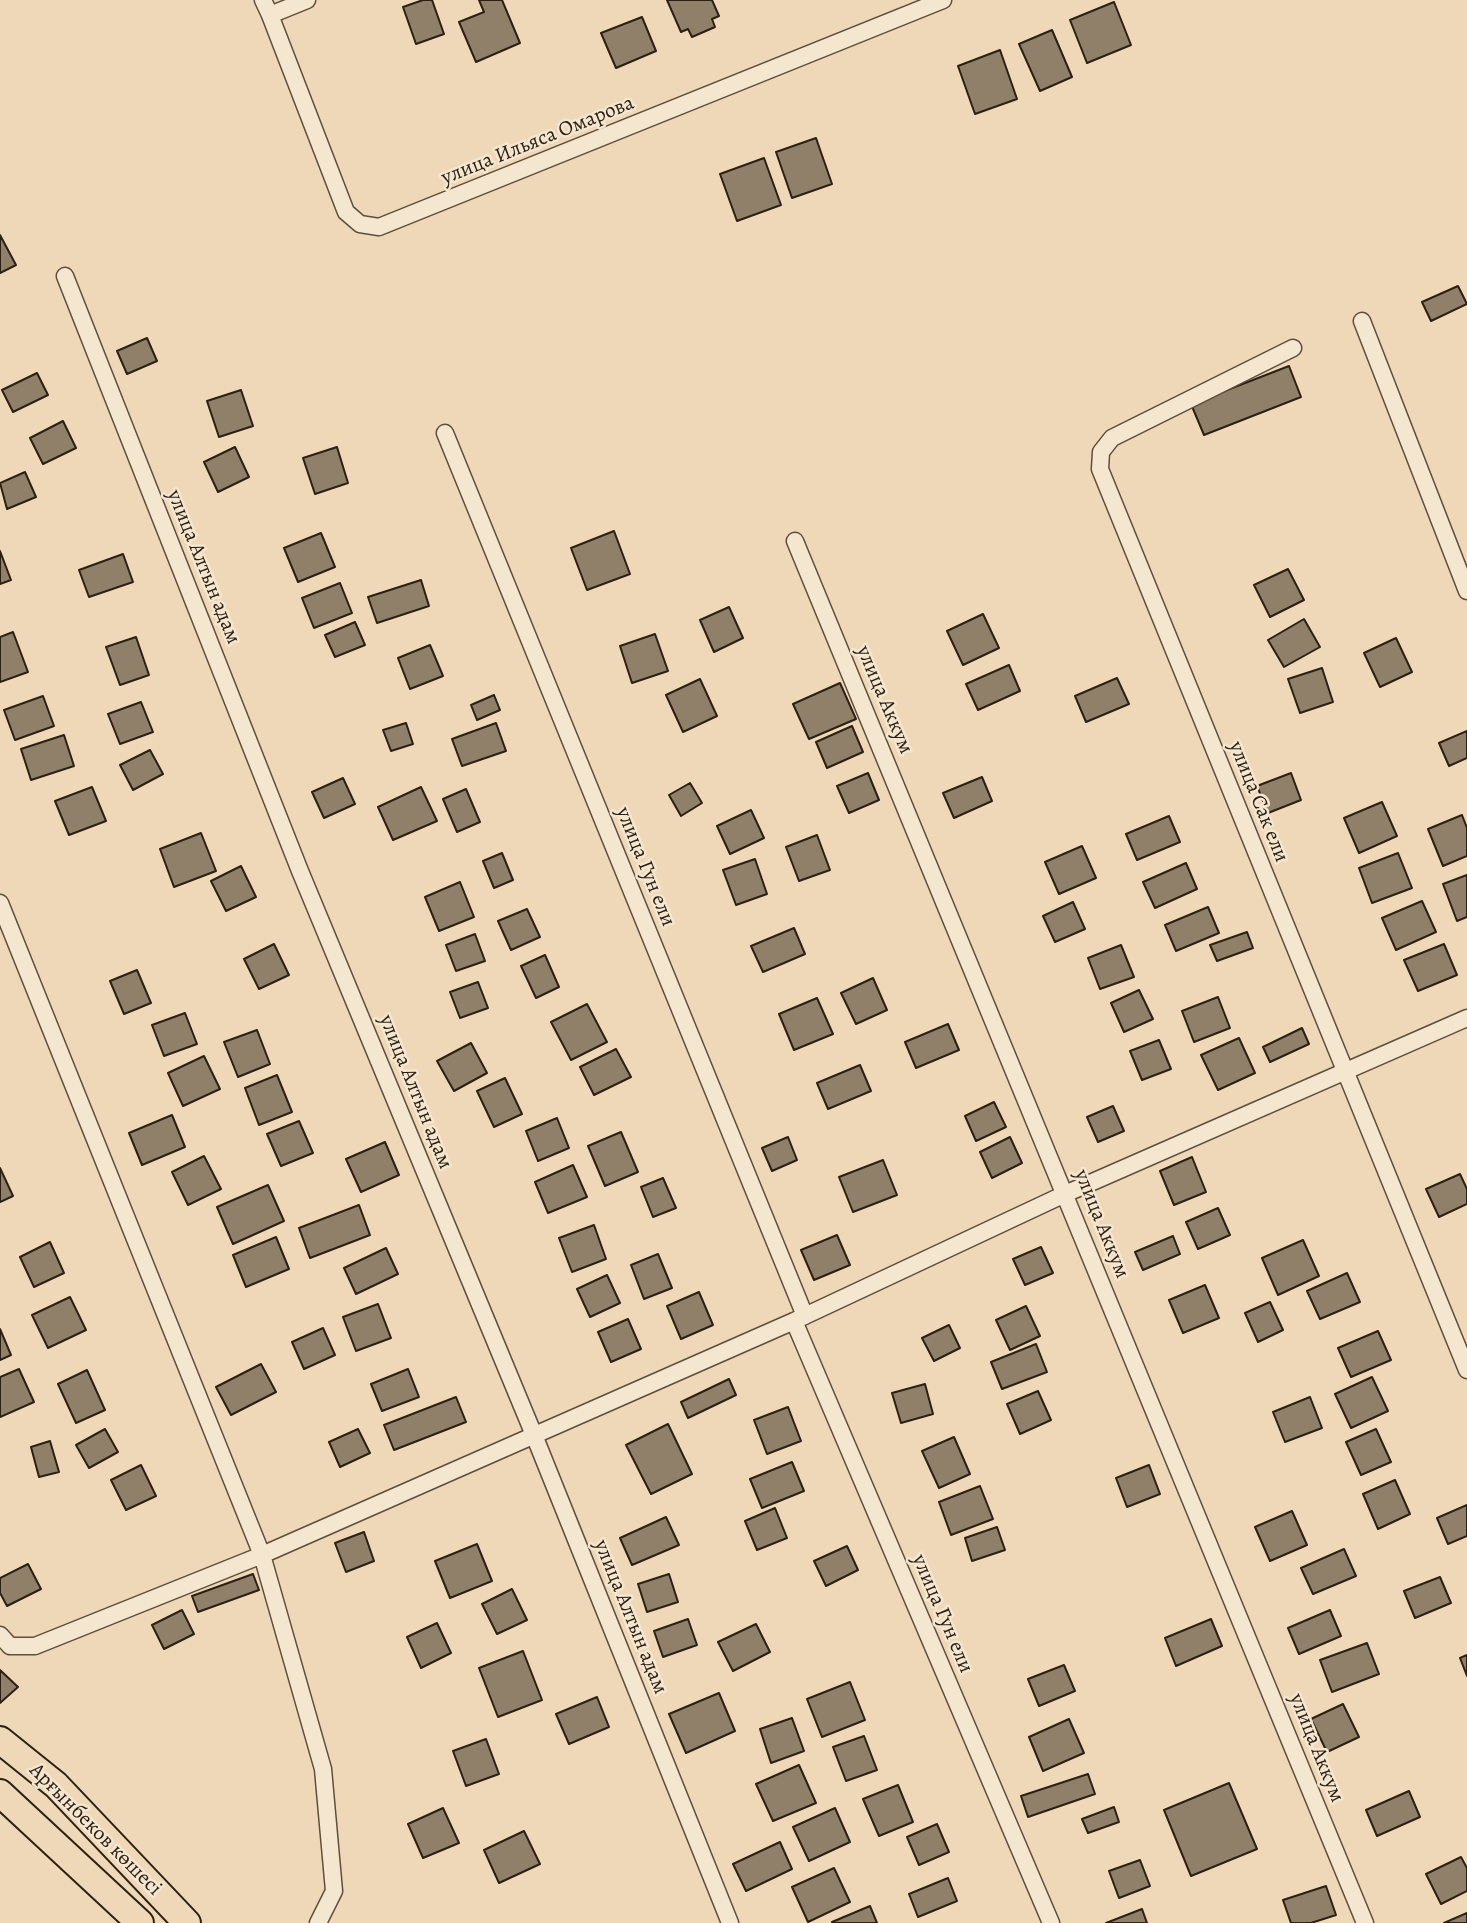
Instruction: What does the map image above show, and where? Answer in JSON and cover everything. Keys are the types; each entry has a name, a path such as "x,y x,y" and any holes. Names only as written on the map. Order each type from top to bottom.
{"main road":[{"name":"Арғынбеков көшесі","path":"0,1741 56,1785 187,1923"},
{"name":"Арғынбеков көшесі","path":"0,1793 139,1923"}],"street":[{"path":"266,7 307,0"},
{"name":"улица Ильяса Омарова","path":"266,7 346,212 360,224 379,227 943,0"},
{"name":"улица Алтын адам","path":"65,276 300,871 534,1435 730,1923"},
{"path":"1362,321 1467,591"},
{"name":"улица Сак ели","path":"1293,348 1112,438 1101,452 1100,470 1467,1370"},
{"name":"улица Гун ели","path":"445,433 800,1319 1051,1923"},
{"name":"улица Аккум","path":"795,541 1365,1923"},
{"path":"0,903 262,1555 323,1769 334,1891 318,1923"},
{"path":"0,1636 10,1646 35,1646 262,1555 800,1319 1065,1194 1467,1018"}],"building":[{"path":"423,0 432,0 444,34 416,44 403,7"},
{"path":"479,0 502,0 520,43 476,62 459,22 484,12"},
{"path":"667,0 712,0 719,16 712,19 715,27 692,37 688,29 681,32"},
{"path":"1114,2 1131,45 1087,63 1070,20"},
{"path":"642,17 656,51 616,68 601,33"},
{"path":"1052,30 1072,77 1040,91 1019,44"},
{"path":"1000,50 1017,99 975,114 958,66"},
{"path":"816,138 832,184 792,198 776,152"},
{"path":"764,158 781,205 737,221 720,174"},
{"path":"0,235 16,265 0,273"},
{"path":"1458,286 1467,304 1431,321 1422,302"},
{"path":"147,338 157,361 127,374 117,351"},
{"path":"1289,366 1301,397 1204,435 1191,404"},
{"path":"37,373 48,395 13,412 2,390"},
{"path":"241,390 253,426 219,437 207,401"},
{"path":"63,421 76,448 43,464 30,438"},
{"path":"235,447 249,477 218,492 204,462"},
{"path":"337,447 348,483 315,494 303,458"},
{"path":"25,472 36,497 7,509 0,483"},
{"path":"614,531 630,574 587,590 571,548"},
{"path":"321,533 335,567 298,582 284,548"},
{"path":"0,551 11,580 0,584"},
{"path":"123,554 133,582 89,597 79,570"},
{"path":"1288,569 1304,600 1270,617 1254,585"},
{"path":"421,580 429,606 377,623 368,597"},
{"path":"340,583 352,613 314,628 302,598"},
{"path":"729,607 743,638 714,652 700,620"},
{"path":"983,614 999,648 963,665 947,631"},
{"path":"1304,619 1320,647 1284,667 1268,640"},
{"path":"355,622 365,645 335,657 325,635"},
{"path":"13,632 28,672 0,682 0,637"},
{"path":"655,634 668,671 632,683 620,646"},
{"path":"136,637 149,675 120,685 106,647"},
{"path":"1396,638 1412,672 1380,687 1364,653"},
{"path":"430,645 443,676 410,689 398,658"},
{"path":"1009,665 1020,691 978,710 966,684"},
{"path":"1322,668 1333,702 1300,713 1288,679"},
{"path":"1117,678 1129,704 1086,722 1075,696"},
{"path":"700,679 717,716 683,732 666,695"},
{"path":"840,683 856,719 809,739 793,704"},
{"path":"494,695 500,710 477,720 471,705"},
{"path":"43,696 54,726 15,740 4,710"},
{"path":"141,702 153,732 120,744 108,714"},
{"path":"406,723 413,744 391,751 383,730"},
{"path":"496,723 506,751 462,766 452,739"},
{"path":"852,726 863,752 827,768 816,742"},
{"path":"1467,731 1467,758 1449,766 1439,743"},
{"path":"64,735 74,766 31,780 21,749"},
{"path":"150,750 163,774 133,790 120,765"},
{"path":"868,773 879,800 849,813 837,786"},
{"path":"1291,773 1301,800 1268,813 1257,786"},
{"path":"982,777 992,801 954,818 943,793"},
{"path":"343,778 355,804 324,818 312,792"},
{"path":"690,783 702,803 681,816 669,795"},
{"path":"92,787 106,821 69,835 55,801"},
{"path":"421,787 437,821 393,840 378,807"},
{"path":"466,789 480,822 457,832 443,799"},
{"path":"1382,802 1397,836 1359,853 1344,818"},
{"path":"751,810 764,838 730,854 717,826"},
{"path":"1462,815 1467,828 1467,856 1443,866 1428,829"},
{"path":"1169,816 1180,842 1137,860 1126,834"},
{"path":"201,833 216,871 174,887 160,849"},
{"path":"817,835 830,870 799,881 786,847"},
{"path":"1082,846 1096,878 1059,894 1045,862"},
{"path":"502,853 513,880 494,888 483,861"},
{"path":"1398,853 1412,888 1372,903 1359,868"},
{"path":"755,859 767,894 736,905 723,870"},
{"path":"1186,863 1197,889 1155,908 1143,882"},
{"path":"241,866 256,897 226,911 211,881"},
{"path":"1467,875 1467,917 1457,921 1443,884"},
{"path":"460,882 474,917 439,931 425,897"},
{"path":"1422,901 1436,932 1396,950 1382,918"},
{"path":"1073,902 1085,929 1055,942 1043,916"},
{"path":"1208,907 1219,933 1176,951 1165,925"},
{"path":"527,909 540,937 511,950 498,921"},
{"path":"794,928 805,954 763,972 751,946"},
{"path":"1247,932 1253,948 1217,961 1210,945"},
{"path":"475,934 485,961 456,971 446,945"},
{"path":"274,944 289,975 259,989 244,959"},
{"path":"1444,944 1457,975 1418,991 1404,960"},
{"path":"1121,945 1134,977 1100,989 1088,958"},
{"path":"545,955 559,987 536,998 521,966"},
{"path":"137,970 151,1003 124,1014 110,981"},
{"path":"873,978 887,1010 856,1024 841,993"},
{"path":"478,982 488,1008 460,1018 450,992"},
{"path":"1139,990 1153,1019 1124,1032 1111,1003"},
{"path":"1218,997 1230,1028 1194,1042 1182,1011"},
{"path":"817,998 833,1034 794,1050 779,1014"},
{"path":"587,1004 607,1042 571,1060 551,1022"},
{"path":"185,1013 197,1044 164,1056 152,1025"},
{"path":"948,1024 959,1050 916,1068 905,1042"},
{"path":"1302,1028 1309,1044 1270,1062 1263,1047"},
{"path":"257,1030 270,1064 238,1077 224,1042"},
{"path":"1239,1038 1255,1073 1218,1090 1201,1055"},
{"path":"1159,1040 1171,1069 1142,1080 1130,1051"},
{"path":"471,1043 487,1073 454,1091 437,1061"},
{"path":"616,1049 631,1077 594,1095 580,1067"},
{"path":"204,1056 220,1089 183,1106 168,1073"},
{"path":"860,1065 871,1091 828,1109 817,1083"},
{"path":"277,1075 292,1112 259,1125 245,1088"},
{"path":"505,1078 522,1114 494,1127 477,1091"},
{"path":"994,1102 1006,1127 976,1141 965,1116"},
{"path":"1113,1106 1124,1131 1098,1142 1087,1117"},
{"path":"172,1115 185,1147 142,1165 129,1133"},
{"path":"557,1118 569,1148 538,1161 526,1131"},
{"path":"299,1121 313,1153 281,1166 267,1134"},
{"path":"621,1132 638,1172 605,1186 588,1146"},
{"path":"788,1137 797,1160 772,1171 762,1148"},
{"path":"1010,1137 1022,1163 992,1178 980,1152"},
{"path":"385,1142 399,1175 361,1192 346,1159"},
{"path":"204,1156 221,1189 188,1205 172,1172"},
{"path":"1192,1157 1206,1192 1174,1205 1160,1171"},
{"path":"883,1160 897,1195 853,1212 839,1177"},
{"path":"573,1165 587,1197 548,1213 535,1182"},
{"path":"0,1168 13,1196 0,1202"},
{"path":"1460,1174 1467,1189 1467,1204 1439,1217 1426,1189"},
{"path":"663,1178 676,1208 653,1217 641,1187"},
{"path":"268,1185 284,1221 233,1244 217,1207"},
{"path":"359,1205 370,1235 310,1258 299,1228"},
{"path":"1218,1208 1230,1235 1198,1249 1186,1222"},
{"path":"594,1225 606,1259 572,1272 559,1238"},
{"path":"837,1235 850,1265 814,1280 801,1250"},
{"path":"1173,1236 1180,1254 1143,1270 1135,1252"},
{"path":"276,1237 289,1269 246,1287 233,1255"},
{"path":"1303,1240 1319,1276 1278,1295 1262,1258"},
{"path":"50,1242 64,1273 34,1287 20,1257"},
{"path":"1041,1247 1053,1273 1025,1285 1013,1259"},
{"path":"386,1248 398,1274 356,1294 344,1268"},
{"path":"658,1254 672,1288 644,1299 631,1265"},
{"path":"1347,1273 1360,1302 1320,1319 1307,1291"},
{"path":"607,1275 620,1303 590,1317 577,1289"},
{"path":"1205,1285 1219,1318 1183,1333 1169,1300"},
{"path":"699,1292 713,1325 681,1339 667,1306"},
{"path":"70,1297 86,1330 48,1348 32,1315"},
{"path":"1270,1302 1283,1330 1258,1342 1245,1313"},
{"path":"378,1304 391,1338 356,1351 343,1317"},
{"path":"1026,1306 1040,1336 1010,1350 996,1320"},
{"path":"628,1319 641,1349 611,1362 598,1332"},
{"path":"949,1325 960,1348 934,1361 922,1338"},
{"path":"323,1328 335,1355 304,1369 292,1342"},
{"path":"0,1329 11,1355 0,1360"},
{"path":"1378,1331 1391,1360 1351,1377 1338,1348"},
{"path":"1036,1344 1047,1372 1002,1389 991,1362"},
{"path":"261,1364 276,1392 231,1415 216,1387"},
{"path":"19,1369 34,1402 0,1417 0,1377"},
{"path":"408,1369 419,1397 382,1411 371,1384"},
{"path":"87,1370 105,1410 76,1423 58,1384"},
{"path":"1372,1377 1388,1411 1351,1428 1335,1394"},
{"path":"729,1379 736,1395 688,1418 681,1402"},
{"path":"925,1384 933,1414 901,1423 892,1393"},
{"path":"1038,1391 1051,1420 1020,1434 1007,1404"},
{"path":"456,1397 466,1422 394,1450 384,1425"},
{"path":"1310,1397 1322,1428 1285,1442 1273,1412"},
{"path":"788,1407 801,1441 767,1454 754,1420"},
{"path":"668,1424 692,1474 651,1494 626,1445"},
{"path":"105,1429 118,1452 89,1468 76,1445"},
{"path":"358,1429 370,1453 340,1467 329,1442"},
{"path":"1376,1429 1391,1462 1361,1475 1346,1442"},
{"path":"954,1437 970,1474 939,1488 922,1451"},
{"path":"50,1441 59,1472 39,1477 31,1447"},
{"path":"792,1462 804,1491 762,1508 750,1479"},
{"path":"141,1465 156,1496 126,1510 111,1480"},
{"path":"1149,1465 1160,1494 1127,1507 1116,1478"},
{"path":"1395,1480 1410,1514 1378,1529 1363,1494"},
{"path":"980,1486 993,1519 951,1535 939,1502"},
{"path":"1467,1505 1467,1536 1448,1544 1437,1518"},
{"path":"775,1508 787,1538 757,1550 745,1521"},
{"path":"1292,1511 1307,1545 1270,1561 1255,1527"},
{"path":"666,1517 679,1545 632,1565 620,1538"},
{"path":"997,1527 1005,1550 972,1561 965,1538"},
{"path":"364,1532 374,1561 346,1572 335,1543"},
{"path":"477,1544 492,1581 450,1598 435,1561"},
{"path":"847,1546 858,1570 826,1586 814,1561"},
{"path":"1344,1549 1356,1576 1313,1594 1301,1568"},
{"path":"28,1564 41,1589 7,1606 0,1593 0,1578"},
{"path":"253,1574 259,1590 198,1612 192,1596"},
{"path":"669,1574 678,1602 647,1612 638,1584"},
{"path":"1440,1577 1451,1603 1415,1618 1404,1591"},
{"path":"512,1589 527,1620 497,1634 482,1604"},
{"path":"182,1610 194,1634 164,1649 152,1625"},
{"path":"1330,1610 1341,1636 1299,1654 1288,1628"},
{"path":"688,1619 697,1645 663,1657 654,1631"},
{"path":"1211,1619 1222,1646 1176,1666 1165,1638"},
{"path":"437,1623 451,1653 421,1668 407,1637"},
{"path":"756,1624 770,1652 733,1671 718,1642"},
{"path":"1367,1643 1379,1674 1332,1692 1320,1660"},
{"path":"523,1651 542,1700 498,1717 479,1668"},
{"path":"1467,1655 1467,1676 1460,1658"},
{"path":"1064,1665 1075,1691 1039,1706 1028,1679"},
{"path":"0,1670 18,1687 0,1703"},
{"path":"850,1682 865,1720 822,1737 807,1699"},
{"path":"719,1693 735,1731 686,1753 669,1714"},
{"path":"597,1697 609,1727 569,1744 556,1714"},
{"path":"1343,1704 1359,1737 1327,1752 1311,1719"},
{"path":"792,1718 804,1751 771,1763 760,1729"},
{"path":"1069,1719 1084,1753 1043,1771 1029,1737"},
{"path":"864,1736 877,1770 846,1781 833,1747"},
{"path":"486,1739 499,1774 466,1786 453,1751"},
{"path":"799,1765 816,1803 773,1821 756,1784"},
{"path":"1088,1774 1095,1794 1028,1817 1021,1796"},
{"path":"1229,1783 1257,1849 1191,1876 1164,1810"},
{"path":"898,1785 913,1822 879,1836 863,1799"},
{"path":"1409,1791 1420,1817 1377,1836 1366,1810"},
{"path":"1114,1807 1119,1822 1088,1833 1082,1819"},
{"path":"443,1808 459,1843 423,1858 408,1824"},
{"path":"835,1808 850,1842 809,1861 793,1827"},
{"path":"937,1824 949,1852 919,1865 907,1837"},
{"path":"524,1831 540,1864 499,1883 484,1850"},
{"path":"780,1842 792,1869 746,1891 733,1864"},
{"path":"1461,1857 1467,1868 1467,1891 1441,1904 1426,1874"},
{"path":"1140,1860 1150,1886 1119,1898 1109,1871"},
{"path":"834,1868 850,1902 808,1922 792,1887"},
{"path":"948,1878 957,1901 918,1917 909,1894"},
{"path":"1326,1886 1336,1915 1311,1923 1291,1923 1283,1900"},
{"path":"870,1906 877,1923 832,1922"},
{"path":"1142,1909 1147,1923 1106,1923"},
{"path":"1467,1913 1467,1923 1444,1923"}]}
